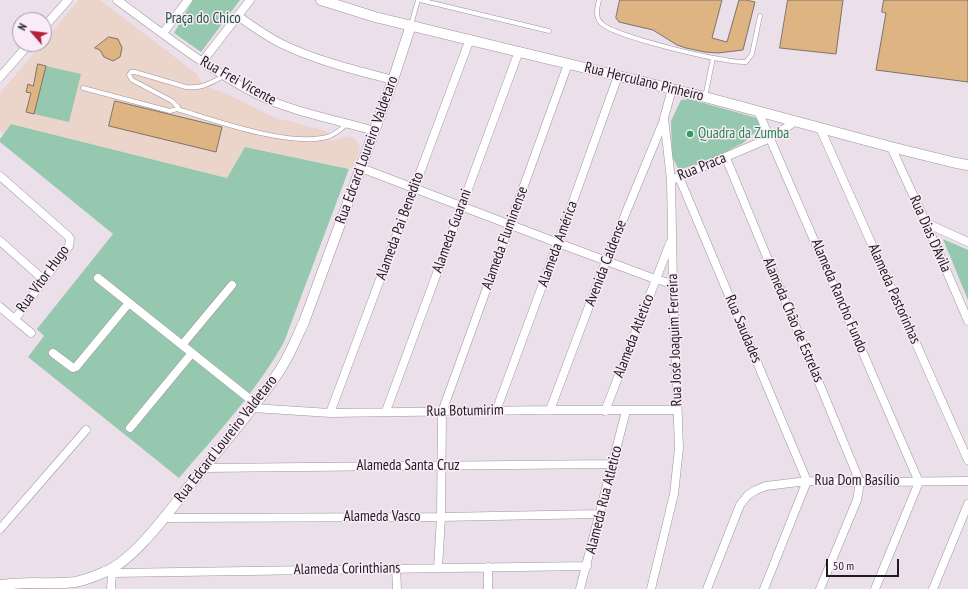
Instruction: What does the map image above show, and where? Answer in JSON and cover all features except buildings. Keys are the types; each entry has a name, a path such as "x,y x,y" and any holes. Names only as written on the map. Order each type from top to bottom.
{"street":[{"path":"52,18 68,0"},
{"name":"Rua Frei Vicente","path":"117,0 202,62 256,94 280,104 374,131"},
{"path":"163,33 188,0"},
{"path":"202,62 250,0"},
{"name":"Rua Herculano Pinheiro","path":"321,0 411,26 470,39 705,97 891,147 956,163 968,164"},
{"path":"238,16 262,33 307,55 393,80"},
{"name":"Rua Edcard Loureiro Valdetaro","path":"0,585 32,582 77,582 110,571 140,545 163,518 254,406 279,372 292,349 304,322 393,80 411,26"},
{"name":"Alameda Pai Benedito","path":"330,413 470,39"},
{"path":"0,77 22,52"},
{"name":"Alameda Guarani","path":"386,411 519,52"},
{"name":"Alameda Fluminense","path":"438,568 441,517 442,412 568,64"},
{"name":"Alameda América","path":"496,411 618,76"},
{"name":"Rua José Joaquim Ferreira","path":"651,589 674,494 679,448 672,238 675,179 664,118 672,89"},
{"name":"Alameda Rancho Fundo","path":"758,111 919,482"},
{"name":"Avenida Caldense","path":"550,410 606,261 664,118"},
{"name":"Rua Praca","path":"675,179 770,138 796,121"},
{"name":"Alameda Pastorinhas","path":"820,128 968,460"},
{"name":"Rua Dias D'Avila","path":"891,147 926,223 968,321"},
{"name":"Alameda Chão de Estrelas","path":"726,158 860,482"},
{"path":"361,168 558,244 673,284"},
{"name":"Rua Vitor Hugo","path":"0,176 70,239 69,246 15,319"},
{"name":"Rua Saudades","path":"675,179 807,481"},
{"path":"926,223 968,242"},
{"name":"Alameda Atletico","path":"605,411 672,238"},
{"path":"0,241 44,280"},
{"path":"98,278 192,353 254,406"},
{"path":"182,345 232,285"},
{"path":"53,353 73,368 76,367 129,303"},
{"path":"0,307 31,333"},
{"path":"130,428 192,353"},
{"name":"Rua Botumirim","path":"254,406 330,413 386,411 677,410"},
{"name":"Alameda Rua Atletico","path":"580,589 626,411"},
{"path":"0,528 86,430"},
{"name":"Alameda Santa Cruz","path":"204,468 613,464"},
{"path":"764,589 807,481"},
{"name":"Rua Dom Basílio","path":"707,589 740,505 748,495 756,490 766,486 807,481 968,481"},
{"path":"820,589 857,500 860,482"},
{"path":"875,589 919,482"},
{"path":"933,589 968,504"},
{"name":"Alameda Vasco","path":"163,518 441,517 600,514"},
{"name":"Alameda Corinthians","path":"110,571 587,566"},
{"path":"488,567 488,589"},
{"path":"396,568 397,589"},
{"path":"110,571 111,589"}],"lane":[{"path":"411,26 419,0 549,31"},
{"path":"599,0 596,9 599,22 605,28 623,36 713,58 741,62 746,62 752,54 760,16"},
{"path":"705,97 713,58"},
{"path":"178,109 178,106 172,102 132,80 129,77 131,72 136,72 192,88 199,88 224,76"},
{"path":"83,88 170,111 178,109 256,132 284,138 306,140 329,137 347,123"}],"shaded area":[{"path":"79,0 100,0 197,74 200,81 213,90 221,91 273,117 326,131 331,141 347,136 354,138 359,144 360,149 353,169 245,147 227,178 12,124 5,133 0,131 0,93 35,52 52,52 52,32"}],"green space":[{"name":"Praça do Chico","path":"193,0 240,0 201,52 174,33"},
{"path":"46,66 81,74 69,122 34,114"},
{"path":"689,99 757,118 760,122 760,128 743,143 714,158 679,170 672,157 671,121 681,100"},
{"path":"11,124 227,178 245,147 349,169 284,342 248,396 179,478 28,357 44,336 37,329 113,234 0,142 0,139"},
{"path":"943,239 968,250 968,300"}],"place":[{"name":"Quadra da Zumba","path":"690,134"}]}
